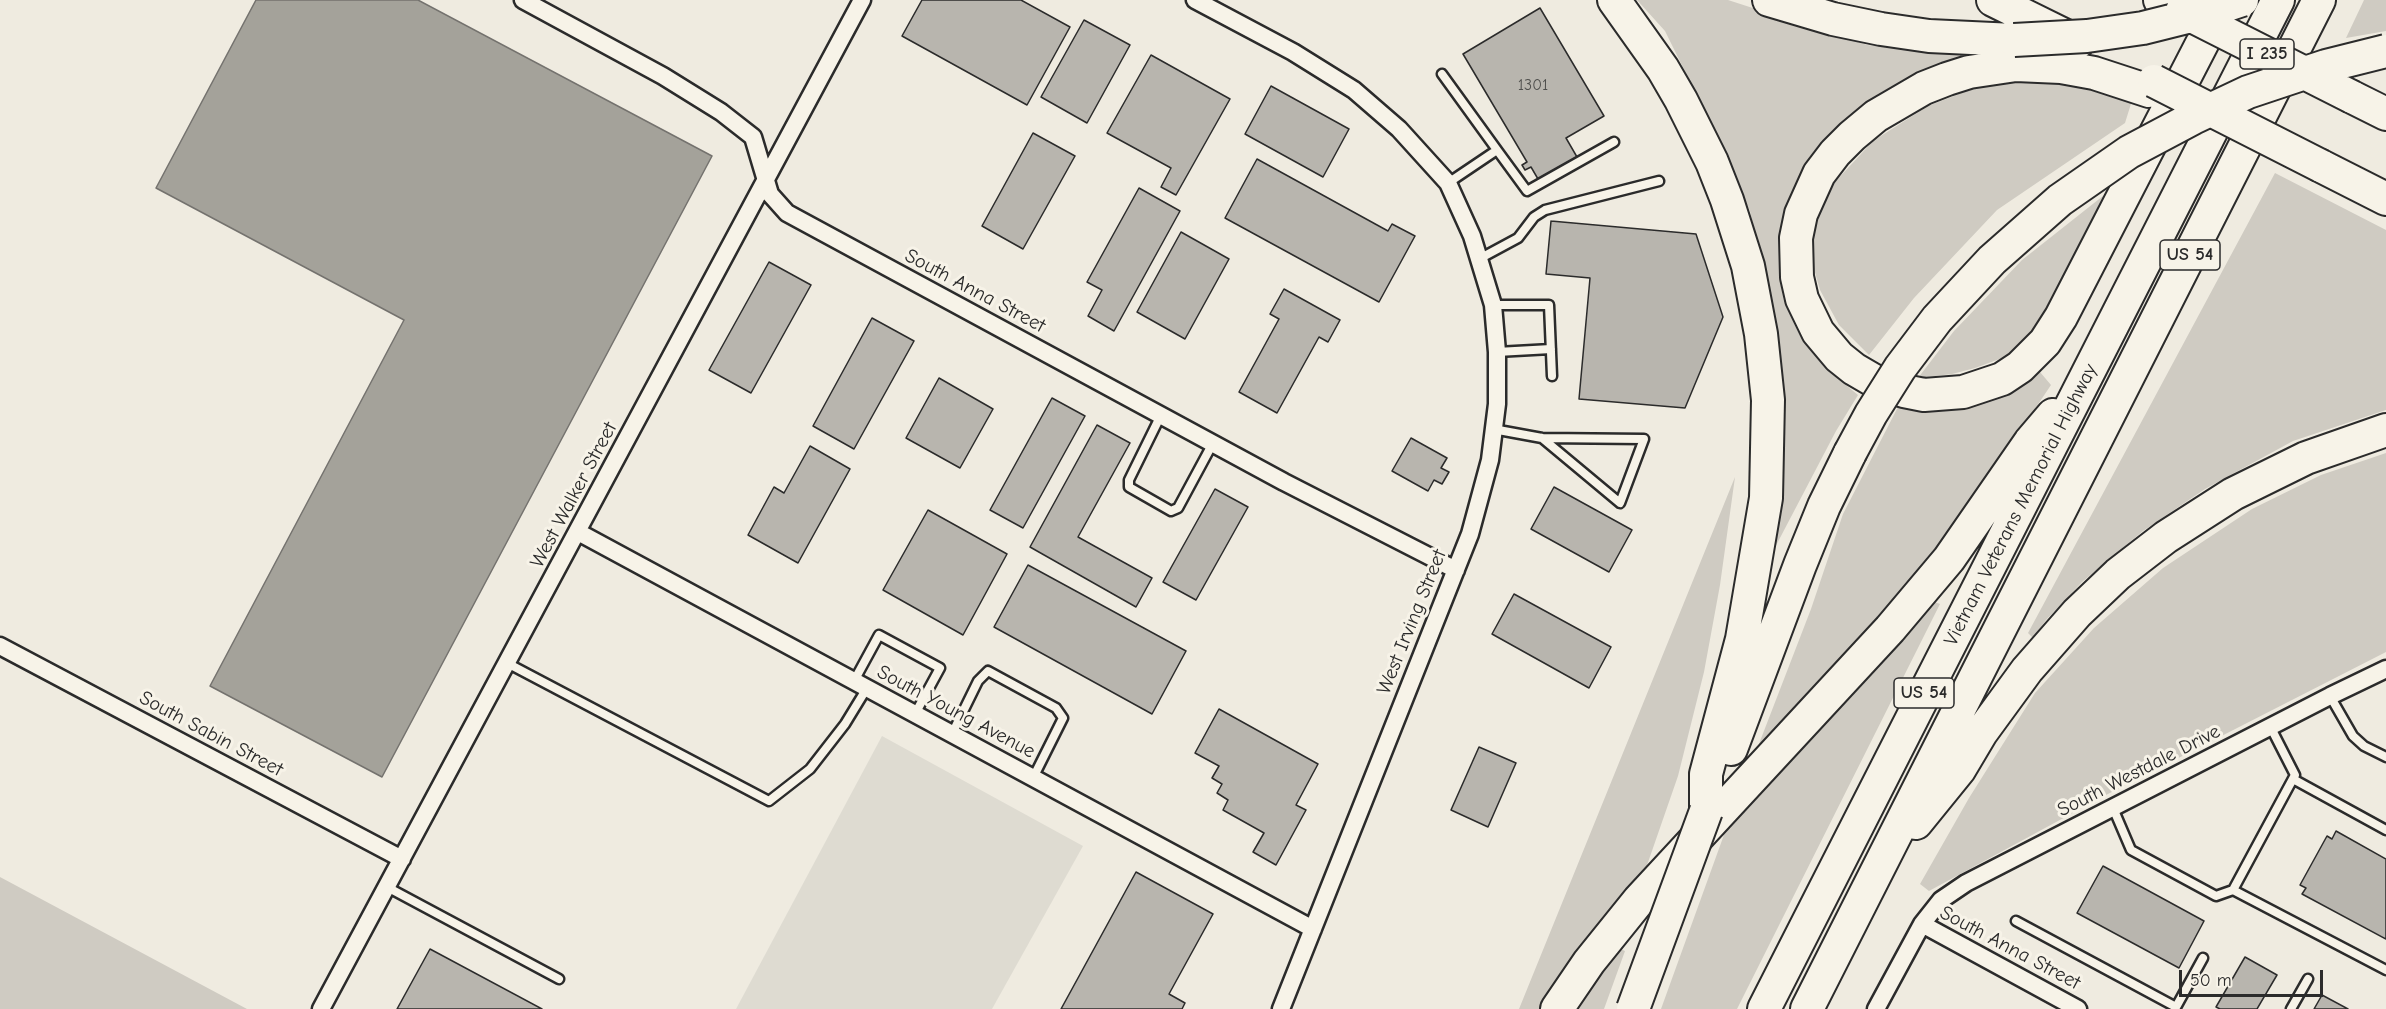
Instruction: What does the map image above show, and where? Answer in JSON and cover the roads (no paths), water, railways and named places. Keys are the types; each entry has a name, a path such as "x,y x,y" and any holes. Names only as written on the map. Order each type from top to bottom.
{"highway":[{"path":"1614,0 1663,69 1712,162 1748,266 1762,344 1768,400 1766,498 1742,639 1706,774 1706,811"},
{"path":"1769,0 1833,19 1881,29 1929,36 2014,40 2087,36 2143,28 2203,13 2242,0"},
{"path":"1993,0 2152,86"},
{"path":"2224,0 2061,317 2033,356 2002,379 1978,389 1949,394 1924,394 1878,383 1854,369 1828,345 1813,324 1802,299 1797,277 1796,238 1801,214 1819,174 1852,136 1876,116 1924,88 1969,72 2016,65 2045,66 2083,71 2152,86 2185,96 2386,199"},
{"name":"Vietnam Veterans Memorial Highway","path":"1764,1009 2278,0"},
{"name":"Vietnam Veterans Memorial Highway","path":"1807,1009 2320,5"},
{"name":"I 235","path":"2171,6 2385,113"},
{"path":"1633,1009 1804,555 1850,453 1900,368 1964,288 2020,233 2128,152 2248,92 2326,66 2386,51"},
{"path":"1557,1009 1588,962 1639,900 1898,620 1948,559 2030,442 2086,378"},
{"path":"1876,873 1959,770 2027,670 2077,613 2118,574 2166,537 2234,494 2306,458 2386,430"}],"street":[{"name":"South Anna Street","path":"523,0 663,76 721,112 753,137 770,194 787,213 1161,416 1456,570"},
{"name":"West Walker Street","path":"321,1009 862,0"},
{"name":"West Irving Street","path":"1195,0 1293,52 1354,90 1399,129 1448,183 1472,236 1493,305 1497,352 1497,404 1487,471 1470,534 1281,1009"},
{"name":"South Young Avenue","path":"578,532 1313,929"},
{"name":"South Sabin Street","path":"0,646 402,859"},
{"name":"South Westdale Drive","path":"1876,1009 1922,924 1941,900 1966,883 2386,669"},
{"name":"South Anna Street","path":"1922,924 2078,1009"}],"lane":[{"path":"1442,74 1527,191 1614,142"},
{"path":"1448,183 1497,150"},
{"path":"1479,259 1518,238 1534,217 1545,210 1659,181"},
{"path":"1493,305 1549,305 1552,376"},
{"path":"1497,352 1551,349"},
{"path":"1161,416 1129,480 1129,487 1171,511 1178,508 1213,443"},
{"path":"1493,429 1542,438 1644,439 1620,503 1542,438"},
{"path":"507,663 769,801 810,769 845,724 879,635 940,668 915,714"},
{"path":"952,734 978,681 988,671 1027,692 1056,708 1063,718 1033,778"},
{"path":"2330,696 2353,736 2364,746 2386,758"},
{"path":"2113,808 2131,850 2216,896 2233,890 2295,775 2271,728"},
{"path":"2293,779 2386,830"},
{"path":"387,887 559,980"},
{"path":"2233,890 2386,970"},
{"path":"2016,921 2176,1008 2203,958"},
{"path":"2291,1009 2308,979"}]}
